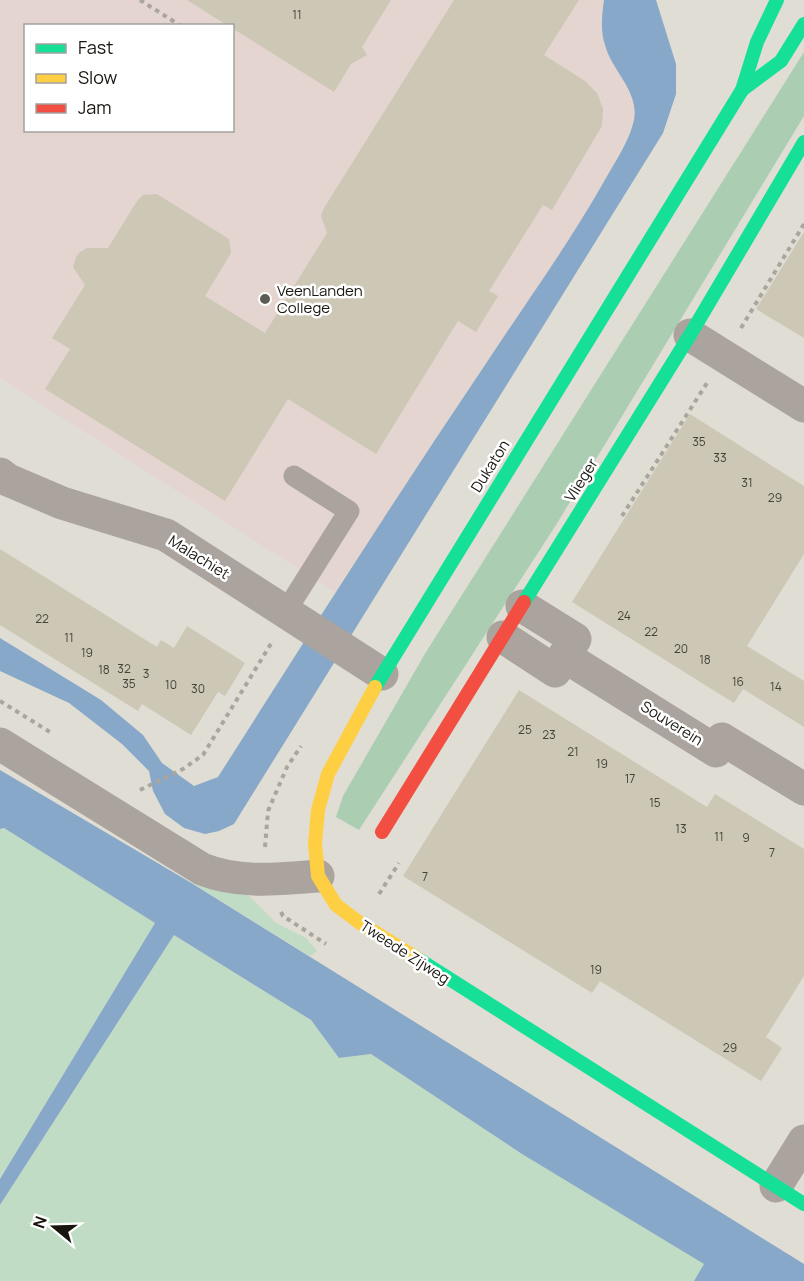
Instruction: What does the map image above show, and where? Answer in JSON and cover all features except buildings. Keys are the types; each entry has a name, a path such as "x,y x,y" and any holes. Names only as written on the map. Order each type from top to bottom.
{"street":[{"name":"Dukaton","path":"318,876 315,844 318,810 328,774 382,674 742,90 757,42 777,0"},
{"name":"Dukaton","path":"742,90 781,61 804,24"},
{"name":"Vlieger","path":"382,832 690,335 804,142"},
{"path":"690,335 804,406"},
{"name":"Malachiet","path":"0,474 8,480 62,503 166,535 382,674"},
{"path":"502,637 555,671 575,639 522,606"},
{"name":"Souverein","path":"564,656 716,751 722,739 804,789"},
{"path":"0,744 202,869 220,877 269,880 318,876"},
{"name":"Tweede Zijweg","path":"318,876 336,905 360,923 804,1204"},
{"path":"776,1186 804,1141"}],"lane":[{"path":"294,476 349,511 299,619"}],"path":[{"path":"140,0 178,24"},
{"path":"615,525 724,356 804,224"},
{"path":"147,786 183,769 203,755 281,627 299,619"}],"shaded area":[{"name":"VeenLanden College","path":"0,0 604,0 601,23 605,46 628,86 635,108 633,125 577,229 335,592 0,378"}],"green space":[{"path":"804,52 804,116 556,525 359,830 336,817 343,796 426,652"},
{"path":"4,828 155,923 0,1179 0,829"},
{"path":"188,881 248,895 276,923 306,938 317,951 310,956"},
{"path":"174,935 311,1020 339,1058 371,1054 522,1154 705,1264 694,1281 0,1281 0,1205"}],"water":[{"path":"604,0 656,0 676,64 676,94 663,133 234,824 205,834 184,828 165,814 153,791 149,771 122,744 69,703 0,671 0,638 101,700 143,735 162,763 194,786 218,777 382,521 574,232 624,147 635,113 630,92 609,55 603,39"},
{"path":"0,770 188,881 804,1264 804,1281 694,1281 704,1264 522,1154 371,1054 339,1058 311,1020 174,935 0,1205 0,1179 155,923 4,828 0,829"}],"traffic: fast":[{"path":"375,687 742,90 757,42 777,0"},
{"path":"742,90 781,61 804,24"},
{"path":"524,602 690,335 804,142"},
{"path":"418,959 804,1204"}],"traffic: slow":[{"path":"375,687 328,774 318,810 315,844 318,876 336,905 360,923 418,959"}],"traffic: jam":[{"path":"382,832 524,602"}],"place":[{"name":"VeenLanden College","path":"265,299"}]}
